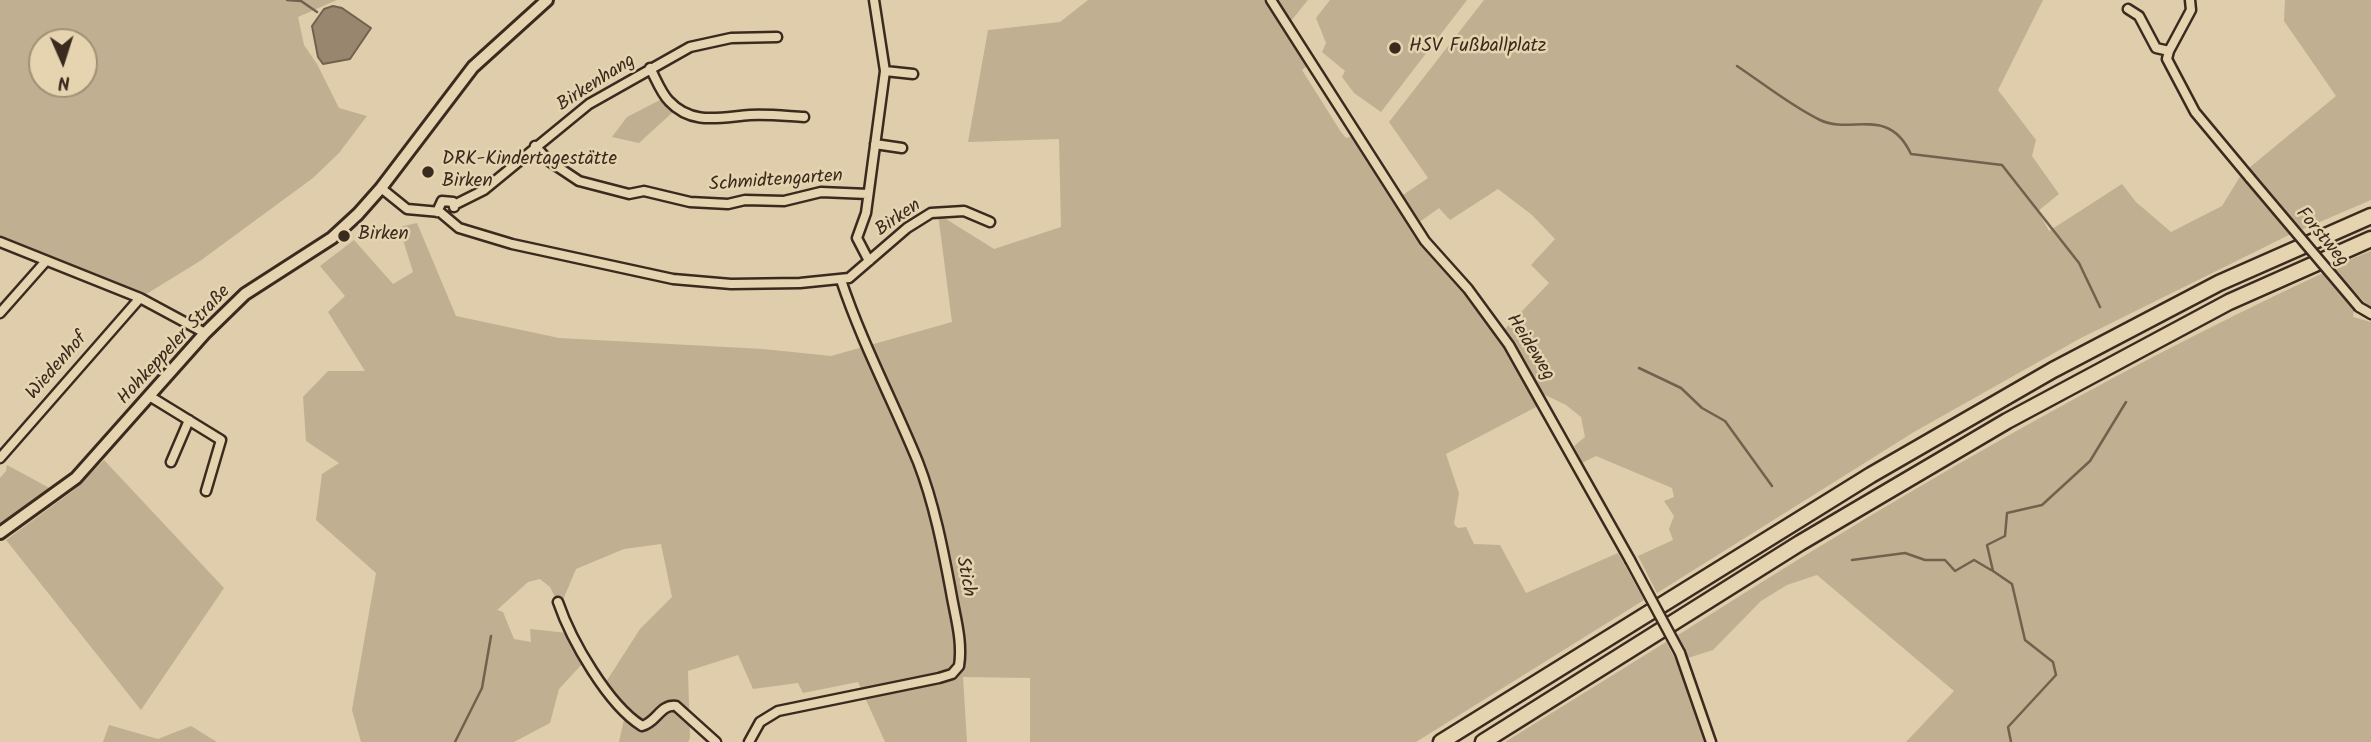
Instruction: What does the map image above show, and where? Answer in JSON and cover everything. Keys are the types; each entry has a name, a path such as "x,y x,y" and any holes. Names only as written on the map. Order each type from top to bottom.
{"highway":[{"path":"1441,742 1871,475 2053,370 2220,283 2371,216"},
{"path":"1483,742 1789,551 2007,421 2229,302 2371,239"}],"street":[{"name":"Hohkeppeler Straße","path":"0,533 76,478 151,397 205,333 245,294 332,237 381,188 472,67 547,0"},
{"name":"Birken","path":"869,261 857,239 866,213 885,71 874,0"},
{"name":"Heideweg","path":"1271,0 1425,241 1487,313 1508,345 1680,653 1711,742"},
{"path":"2128,9 2139,16 2156,48 2169,51 2190,10 2190,0"},
{"name":"Birkenhang","path":"454,205 484,190 589,104 690,47 711,41 777,37"},
{"name":"Forstweg","path":"2169,51 2167,59 2195,112 2359,307 2371,314"},
{"path":"650,68 667,100 680,111 700,119 729,120 748,115 804,117"},
{"path":"885,71 913,74"},
{"path":"875,144 902,148"},
{"name":"Schmidtengarten","path":"535,146 549,161 579,181 629,194 644,191 690,202 728,204 745,200 784,201 821,192 868,194"},
{"path":"381,188 408,209 436,212 449,217 459,228 512,244 673,279 761,285 841,280"},
{"path":"436,212 442,201 454,205 449,217"},
{"name":"Birken","path":"841,280 856,275 907,228 931,213 964,211 990,222"},
{"path":"0,242 139,298 205,333"},
{"path":"0,313 46,261"},
{"name":"Stich","path":"749,742 760,722 778,711 939,678 952,674 959,666 960,645 946,567 926,490 913,451 863,342 841,280"},
{"name":"Wiedenhof","path":"0,458 139,298"},
{"path":"151,397 221,440 206,491"},
{"path":"171,462 189,420"},
{"path":"558,602 570,631 625,715 642,726 649,724 663,708 676,706 716,742"}],"shaded area":[{"path":"0,0 337,0 298,17 304,45 317,64 339,108 367,116 339,153 313,178 200,261 140,298 0,242"},
{"path":"1088,0 1264,0 1282,22 1308,65 1302,70 1341,132 1346,138 1353,136 1413,231 1485,317 1540,405 1446,454 1459,493 1454,524 1458,528 1466,527 1474,544 1500,545 1526,593 1618,553 1644,600 1416,742 1030,742 1030,678 963,677 967,742 885,742 858,682 803,693 798,683 753,689 738,655 688,671 688,742 619,742 625,715 604,685 640,629 672,597 661,544 624,549 576,569 560,607 550,587 540,579 528,582 497,610 503,612 514,639 531,642 530,629 568,633 584,658 583,663 559,689 550,723 514,742 361,742 352,710 376,573 316,520 322,474 339,463 306,441 303,397 328,371 365,371 328,312 345,296 320,266 354,240 393,284 413,272 399,227 417,223 456,316 559,338 763,349 831,356 952,322 938,214 994,249 1061,227 1059,139 968,142 988,30 1060,22"},
{"path":"1275,0 1308,0 1291,21"},
{"name":"HSV Fußballplatz","path":"1330,0 1467,0 1381,112 1354,93 1342,77 1345,71 1322,52 1326,43 1316,18"},
{"path":"1484,0 2043,0 1998,90 2036,140 2032,156 2059,194 2038,211 2049,231 2122,184 2136,202 2171,232 2222,206 2241,175 2291,234 2079,339 1914,432 1657,593 1638,556 1673,540 1669,529 1674,516 1664,501 1674,497 1672,488 1596,456 1582,463 1574,446 1585,437 1581,417 1566,405 1541,393 1504,330 1549,283 1531,265 1555,239 1532,215 1498,189 1450,220 1439,208 1418,223 1400,197 1428,178 1389,122"},
{"path":"2285,0 2371,0 2371,200 2301,230 2249,168 2336,96 2284,21"},
{"path":"333,6 342,8 371,28 350,59 323,64 318,57 312,26 324,9"},
{"path":"662,99 673,112 639,143 612,137 627,117"},
{"path":"2371,251 2371,309 2332,267"},
{"path":"2323,273 2354,310 2353,317 2371,322 2371,742 1906,742 1954,691 1817,575 1787,585 1761,601 1713,650 1688,658 1678,635 1835,537 2076,398"},
{"path":"104,460 224,588 141,710 6,540 74,490"},
{"path":"7,465 55,491 0,525 0,478"},
{"path":"1666,642 1679,666 1707,742 1505,742"},
{"path":"109,725 158,739 191,726 217,742 103,742"}],"waterway":[{"path":"287,0 301,1 317,12"},
{"path":"1737,66 1788,102 1820,120 1832,124 1868,124 1891,130 1902,139 1911,154 2002,165 2079,263 2100,307"},
{"path":"1639,368 1681,388 1702,408 1725,421 1772,486"},
{"path":"2011,742 2008,727 2056,675 2053,662 2025,640 2012,584 1993,571 1987,545 2005,536 2007,513 2042,505 2090,461 2126,402"},
{"path":"1852,560 1905,553 1925,560 1945,560 1955,571 1974,560 1991,570"},
{"path":"455,742 482,688 491,636"}],"place":[{"name":"HSV Fußballplatz","path":"1395,48"},
{"name":"DRK-Kindertagestätte Birken","path":"428,172"},
{"name":"Birken","path":"344,236"}]}
